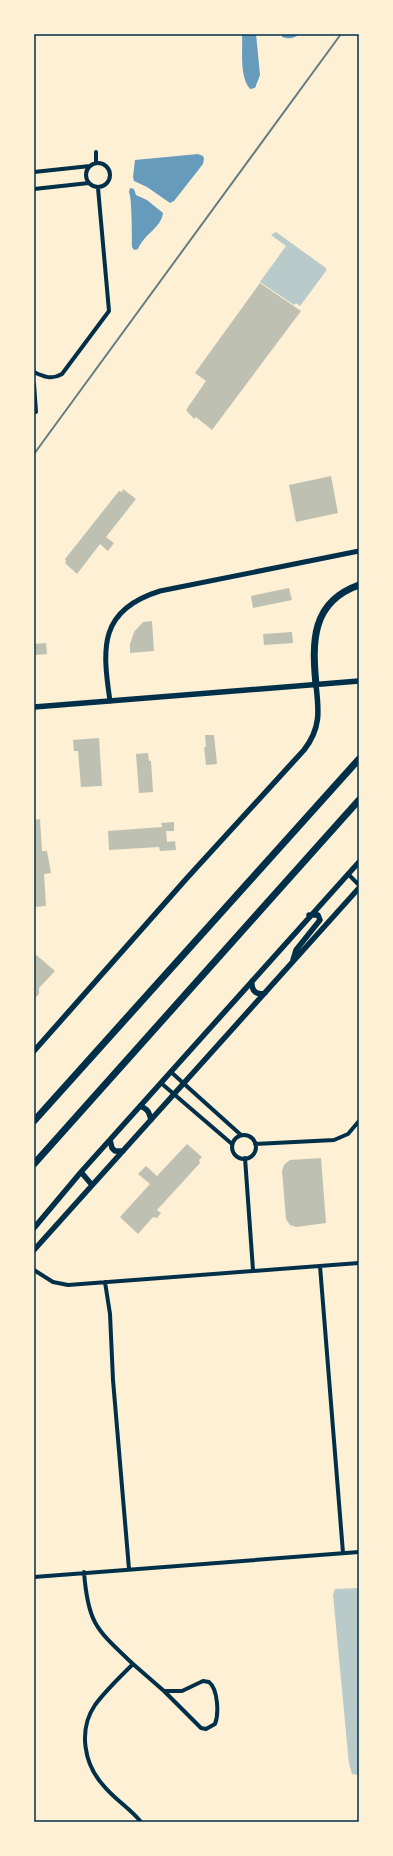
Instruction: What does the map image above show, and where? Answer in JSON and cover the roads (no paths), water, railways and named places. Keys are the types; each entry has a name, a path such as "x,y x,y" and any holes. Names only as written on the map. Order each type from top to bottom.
{"highway":[{"path":"316,685 313,653 318,622 323,612 337,596 359,585"},
{"path":"34,1121 359,759"},
{"path":"34,1164 359,800"}],"main road":[{"path":"34,707 359,681"},
{"path":"34,1051 187,878 304,750 315,732 318,719 316,685"},
{"path":"34,1228 80,1172 171,1072 309,915 359,862"},
{"path":"34,1250 184,1084 359,886"},
{"path":"292,962 296,950 320,920 318,915 309,915"},
{"path":"252,980 254,992 260,994 265,993"},
{"path":"140,1106 149,1112 151,1120"},
{"path":"110,1140 112,1148 115,1151 123,1151"},
{"path":"80,1172 92,1185"}],"street":[{"path":"96,152 96,163"},
{"path":"34,172 90,166 96,163 105,165 110,173 109,182 98,188 89,184 34,189"},
{"path":"89,184 86,176 90,166"},
{"path":"34,372 44,377 55,378 62,374 109,312 98,188"},
{"path":"34,384 36,412"},
{"path":"110,701 105,660 108,639 117,619 126,608 136,601 160,591 359,551"},
{"path":"348,874 359,886"},
{"path":"161,1083 232,1144 235,1154 245,1158 252,1155 255,1144 251,1137 240,1135 171,1072"},
{"path":"255,1144 334,1140 348,1134 359,1122"},
{"path":"232,1144 240,1135"},
{"path":"245,1158 253,1270"},
{"path":"34,1270 45,1278 61,1284 78,1285 253,1270 359,1263"},
{"path":"320,1266 343,1553"},
{"path":"105,1282 110,1314 113,1380 129,1569"},
{"path":"34,1577 359,1552"},
{"path":"84,1572 87,1605 92,1619 101,1633 164,1691 182,1711 201,1728 206,1729 215,1724 216,1696 214,1688 209,1682 203,1682 182,1691 164,1691"},
{"path":"133,1664 93,1709 88,1721 85,1744 89,1762 98,1779 141,1822"}],"water":[{"path":"242,34 256,34 260,75 255,88 250,89 244,77 242,63"},
{"path":"282,34 299,34 293,38 289,38 282,37"},
{"path":"198,154 203,156 203,164 174,201 170,203 147,187 134,181 135,160"},
{"path":"130,188 134,189 136,195 147,200 163,213 162,218 156,227 141,243 138,249 134,250 132,247"}],"railway":[{"path":"34,454 341,34"}]}
